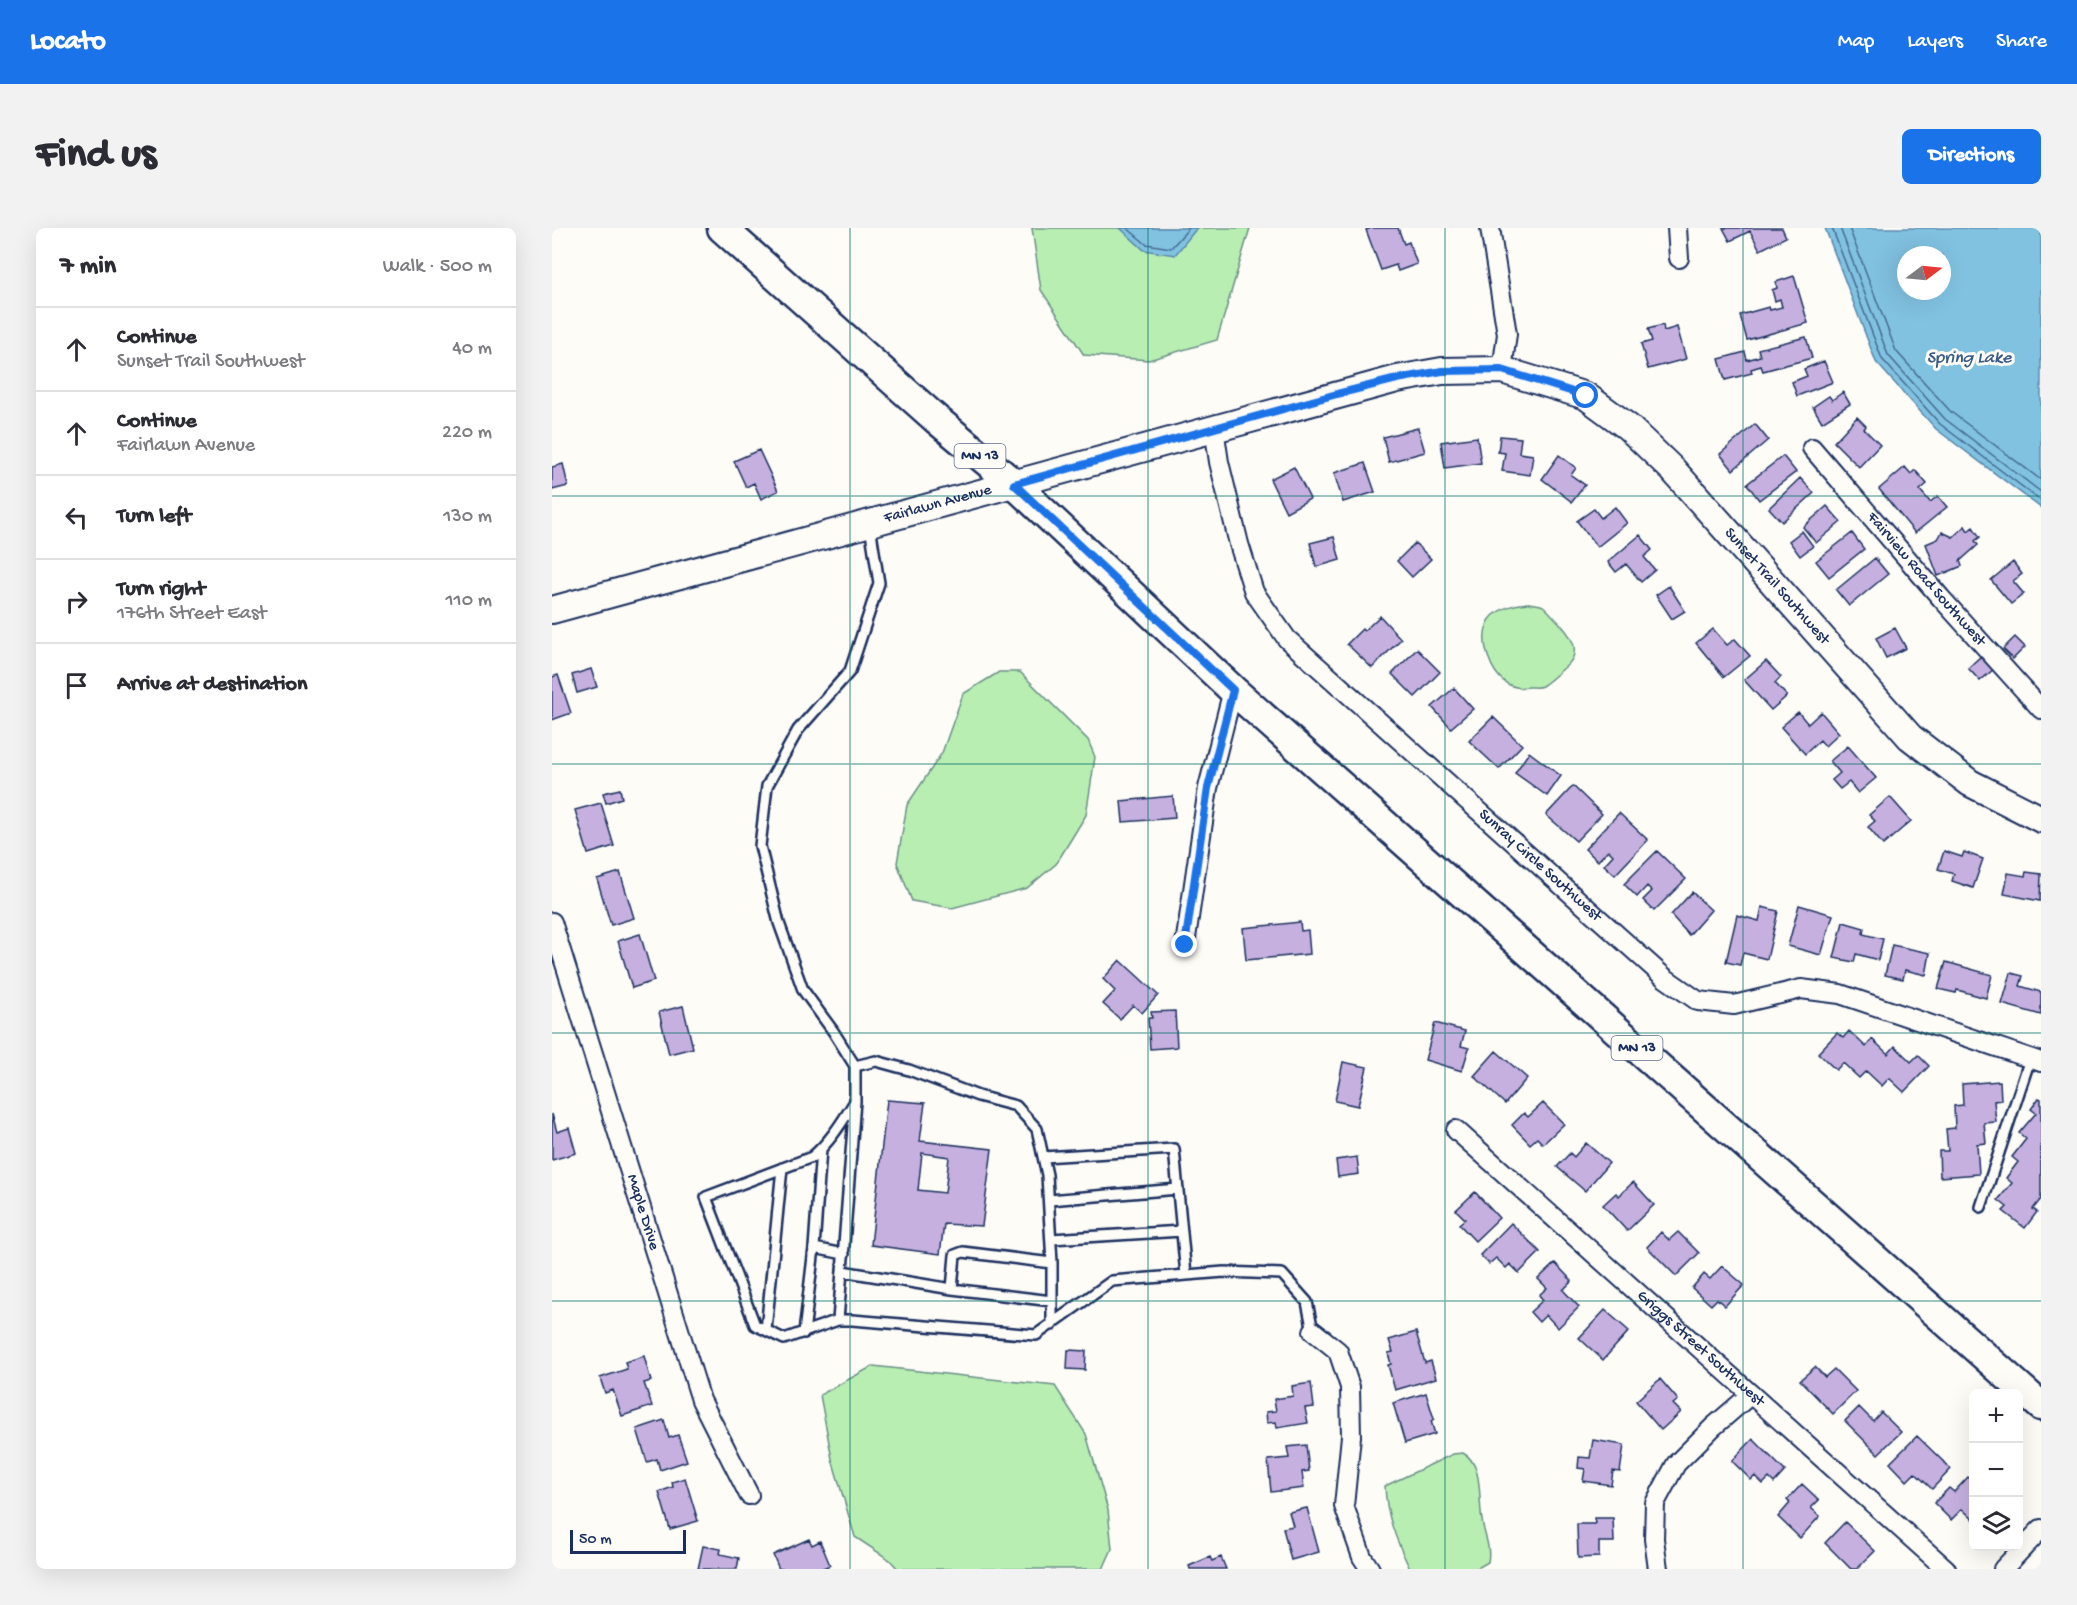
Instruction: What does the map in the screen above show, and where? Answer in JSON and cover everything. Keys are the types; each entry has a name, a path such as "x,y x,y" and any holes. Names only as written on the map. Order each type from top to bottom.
{"main road":[{"name":"MN 13","path":"722,228 936,419 1014,484 1233,690 2041,1406"}],"street":[{"path":"1490,228 1508,333 1502,370"},
{"path":"1677,228 1679,258"},
{"name":"Fairlawn Avenue","path":"552,609 1397,379 1442,371 1502,370"},
{"name":"Sunset Trail Southwest","path":"1502,370 1586,396 1628,427 1673,470 1910,737 1970,783 2041,819"},
{"name":"Sunray Circle Southwest","path":"1214,428 1219,462 1239,544 1254,592 1287,639 1665,978 1698,1001 1734,1005 1801,989 1840,994 2035,1060"},
{"name":"Fairview Road Southwest","path":"1812,448 1941,598 2041,709"},
{"path":"1185,945 1208,788 1233,690"},
{"name":"Maple Drive","path":"552,922 701,1400 749,1495"},
{"name":"Griggs Street Southwest","path":"1456,1130 1946,1569"},
{"path":"1313,1331 1338,1351 1350,1387 1351,1436 1344,1506 1362,1557 1370,1569"},
{"path":"1658,1569 1654,1539 1655,1503 1677,1464 1713,1427 1750,1395"},
{"path":"2003,1569 2041,1529"}],"lane":[{"path":"838,1320 855,1101 855,1066 834,1031 803,990 778,923 760,846 767,786 798,730 850,670 879,583 870,524"},
{"path":"1981,1207 2035,1060"},
{"path":"855,1066 876,1061 909,1070 978,1096 1016,1106 1037,1129 1047,1175 1049,1200 1052,1325"},
{"path":"855,1101 837,1129 812,1157 706,1197 755,1325 784,1339 838,1320 1036,1335 1112,1281 1224,1272 1282,1274 1307,1302 1313,1331"},
{"path":"804,1333 814,1248 821,1149"},
{"path":"1043,1157 1174,1149 1186,1275"},
{"path":"766,1330 782,1168"},
{"path":"1049,1200 1178,1189"},
{"path":"1051,1239 1182,1231"},
{"path":"814,1248 844,1254"},
{"path":"952,1289 955,1255 963,1252 1052,1263"},
{"path":"842,1271 952,1289 1052,1301"}],"green space":[{"path":"1032,228 1250,228 1217,340 1149,360 1084,355 1041,290"},
{"path":"1529,603 1543,606 1561,625 1573,643 1574,656 1564,668 1542,686 1517,687 1506,683 1496,672 1488,657 1485,632 1490,620 1499,611"},
{"path":"999,672 1020,672 1088,740 1095,757 1086,815 1056,864 1027,888 952,908 912,901 897,863 907,805 942,753 963,694"},
{"path":"873,1366 1055,1386 1086,1434 1108,1510 1112,1549 1103,1569 898,1569 890,1560 855,1537 832,1459 820,1395"},
{"path":"1463,1453 1470,1458 1477,1474 1482,1520 1489,1551 1488,1562 1476,1569 1410,1569 1393,1529 1385,1486 1453,1454"}],"water":[{"path":"1120,228 1197,228 1175,255 1144,250"},
{"name":"Spring Lake","path":"1825,228 2041,228 2041,508 1936,429 1876,362"}],"building":[{"path":"1398,228 1404,244 1409,242 1417,264 1398,271 1396,265 1381,270 1366,230"},
{"path":"1723,228 1782,228 1786,237 1760,250 1750,231 1730,241"},
{"path":"1794,276 1808,323 1747,340 1740,315 1769,307 1770,310 1782,307 1780,299 1775,301 1772,290 1777,288 1776,282"},
{"path":"1663,325 1664,331 1677,327 1686,359 1648,369 1641,344 1652,341 1648,329"},
{"path":"1806,337 1812,358 1763,371 1761,366 1751,369 1752,373 1725,380 1719,359 1745,352 1747,360 1760,356 1758,349"},
{"path":"1824,361 1833,382 1797,396 1792,382 1807,376 1804,369"},
{"path":"1843,392 1850,404 1822,422 1813,407 1829,396 1832,400"},
{"path":"1857,417 1866,426 1864,429 1880,445 1859,467 1834,442"},
{"path":"1755,424 1768,440 1733,470 1720,454"},
{"path":"1418,428 1425,452 1389,462 1383,437"},
{"path":"1500,436 1521,438 1519,453 1533,455 1530,475 1502,471 1505,453 1498,452"},
{"path":"1477,437 1481,463 1445,468 1441,442"},
{"path":"759,450 778,491 761,499 754,483 746,487 734,461"},
{"path":"1559,455 1576,468 1571,475 1585,485 1572,502 1542,479"},
{"path":"1783,456 1796,472 1759,500 1747,484"},
{"path":"1365,463 1375,492 1343,502 1334,473"},
{"path":"563,464 568,486 552,490 552,467"},
{"path":"1294,467 1310,499 1286,512 1270,479"},
{"path":"1905,467 1911,474 1915,470 1927,484 1920,490 1930,502 1938,496 1947,507 1915,533 1879,489"},
{"path":"1800,478 1814,493 1782,522 1769,508"},
{"path":"1827,506 1841,522 1816,543 1803,527"},
{"path":"1615,507 1627,523 1597,547 1577,521 1594,509 1601,518"},
{"path":"1965,526 1968,531 1973,527 1980,537 1975,541 1978,545 1960,561 1962,566 1938,576 1926,544 1938,539 1942,532 1953,537"},
{"path":"1802,531 1813,546 1800,556 1789,541"},
{"path":"1852,533 1864,549 1829,577 1816,561"},
{"path":"1640,535 1652,550 1644,557 1655,570 1641,582 1626,564 1616,572 1608,562"},
{"path":"1334,537 1340,560 1316,567 1310,543"},
{"path":"1415,543 1431,559 1412,577 1397,561"},
{"path":"1875,558 1888,574 1849,606 1836,590"},
{"path":"2013,562 2022,574 2013,581 2024,594 2011,604 1991,580"},
{"path":"1669,586 1685,611 1672,619 1656,595"},
{"path":"1380,616 1401,639 1372,668 1347,644"},
{"path":"1895,628 1906,648 1886,658 1876,638"},
{"path":"1713,629 1727,645 1735,639 1750,656 1724,677 1696,643"},
{"path":"2015,637 2025,647 2013,659 2003,649"},
{"path":"1417,649 1440,672 1415,697 1392,674"},
{"path":"1982,655 1994,669 1980,681 1968,668"},
{"path":"1766,661 1781,677 1775,683 1787,696 1771,710 1744,680"},
{"path":"591,669 597,687 577,693 572,675"},
{"path":"558,675 571,713 552,720 552,677"},
{"path":"1454,688 1473,709 1451,728 1432,707"},
{"path":"1798,712 1808,724 1821,712 1839,733 1825,746 1820,740 1805,754 1781,727"},
{"path":"1493,717 1522,745 1499,769 1469,741"},
{"path":"1848,746 1876,778 1858,793 1849,782 1840,789 1832,780 1840,773 1830,761"},
{"path":"1529,752 1561,776 1547,796 1515,773"},
{"path":"1573,786 1602,814 1576,841 1546,815"},
{"path":"620,789 622,798 606,803 603,793"},
{"path":"1173,796 1175,818 1123,822 1121,801"},
{"path":"1890,797 1911,821 1883,845 1868,827 1875,821 1869,815"},
{"path":"601,803 614,846 588,854 575,810"},
{"path":"1619,813 1648,840 1615,875 1604,865 1613,855 1608,850 1598,861 1585,849"},
{"path":"1657,851 1686,879 1654,911 1643,900 1652,891 1647,886 1637,897 1624,884"},
{"path":"1944,851 1962,857 1964,852 1983,859 1973,888 1952,881 1954,874 1938,869"},
{"path":"620,872 634,918 611,925 597,879"},
{"path":"2026,872 2041,874 2040,901 2004,894 2008,873 2025,876"},
{"path":"1692,892 1711,910 1689,935 1671,915"},
{"path":"1799,905 1833,915 1821,955 1788,946"},
{"path":"1762,907 1778,911 1767,959 1743,953 1740,965 1726,962 1737,915 1759,921"},
{"path":"1300,922 1301,931 1308,930 1310,954 1246,960 1243,928"},
{"path":"1843,922 1864,928 1863,934 1883,939 1878,960 1856,954 1854,962 1834,958"},
{"path":"640,934 654,981 632,988 618,941"},
{"path":"1892,945 1930,953 1926,975 1905,970 1903,979 1885,975"},
{"path":"1120,960 1158,995 1142,1013 1133,1005 1120,1019 1103,1004 1115,991 1103,979"},
{"path":"1946,962 1992,975 1986,998 1957,990 1956,993 1938,989"},
{"path":"2011,973 2023,976 2020,986 2041,992 2041,1015 2002,1004"},
{"path":"683,1006 693,1048 669,1054 659,1012"},
{"path":"1175,1011 1177,1047 1150,1049 1148,1018 1152,1018 1151,1012"},
{"path":"1435,1023 1465,1031 1461,1046 1469,1048 1462,1071 1425,1060"},
{"path":"1849,1031 1866,1047 1872,1039 1888,1054 1895,1046 1911,1062 1918,1055 1929,1066 1904,1092 1889,1078 1882,1086 1866,1071 1859,1078 1843,1063 1836,1070 1818,1053 1837,1033 1843,1038"},
{"path":"1496,1051 1527,1078 1505,1104 1474,1076"},
{"path":"1343,1062 1367,1067 1358,1106 1335,1101"},
{"path":"2000,1081 2001,1100 1994,1101 1996,1122 1984,1123 1986,1143 1977,1144 1979,1174 1940,1177 1939,1151 1948,1151 1946,1129 1955,1128 1954,1106 1963,1105 1962,1084"},
{"path":"2039,1098 2041,1099 2041,1199 2033,1209 2037,1212 2025,1228 2003,1211 2007,1207 1998,1200 2012,1183 2006,1178 2018,1162 2012,1157 2026,1139 2019,1133 2036,1113 2031,1109"},
{"path":"887,1100 925,1103 920,1141 992,1149 982,1226 944,1224 940,1254 871,1245","holes":["922,1153 949,1157 945,1193 918,1190"]},
{"path":"1543,1103 1564,1124 1543,1144 1537,1138 1530,1144 1512,1125 1524,1113 1528,1117"},
{"path":"552,1114 557,1132 569,1128 576,1153 552,1160"},
{"path":"1586,1143 1609,1163 1585,1191 1557,1167 1570,1153 1574,1157"},
{"path":"1357,1157 1359,1174 1338,1177 1336,1160"},
{"path":"1633,1182 1654,1205 1627,1231 1603,1205 1616,1193 1619,1196"},
{"path":"1475,1192 1499,1218 1475,1241 1459,1224 1465,1219 1456,1210"},
{"path":"1511,1223 1540,1252 1519,1273 1510,1264 1506,1268 1496,1258 1489,1264 1480,1255"},
{"path":"1661,1232 1669,1240 1678,1232 1699,1253 1676,1276 1647,1247"},
{"path":"1555,1263 1572,1281 1563,1290 1579,1307 1558,1328 1546,1315 1539,1322 1530,1312 1543,1300 1539,1295 1547,1288 1538,1279"},
{"path":"1722,1266 1744,1285 1725,1306 1717,1299 1711,1305 1692,1288 1704,1274 1710,1279"},
{"path":"1605,1310 1629,1331 1603,1360 1579,1338"},
{"path":"1416,1332 1425,1363 1431,1361 1436,1378 1395,1390 1388,1365 1391,1364 1388,1353 1393,1352 1389,1340"},
{"path":"1068,1350 1086,1351 1085,1370 1067,1369"},
{"path":"644,1356 651,1381 644,1383 652,1406 622,1416 613,1390 605,1393 600,1378 627,1369 625,1362"},
{"path":"1815,1367 1825,1377 1834,1369 1856,1391 1833,1414 1800,1380"},
{"path":"1660,1379 1678,1400 1673,1404 1681,1412 1661,1430 1636,1401"},
{"path":"1311,1383 1314,1407 1305,1408 1308,1423 1277,1428 1276,1422 1267,1423 1266,1412 1276,1411 1274,1399 1293,1396 1292,1386"},
{"path":"1426,1393 1434,1419 1431,1421 1435,1434 1405,1443 1393,1403"},
{"path":"1859,1407 1873,1421 1881,1412 1901,1432 1878,1454 1845,1421"},
{"path":"664,1420 669,1438 678,1435 687,1461 660,1470 657,1459 647,1462 637,1429"},
{"path":"1917,1436 1951,1469 1932,1489 1915,1473 1907,1481 1890,1463"},
{"path":"1753,1439 1785,1471 1774,1483 1769,1478 1763,1484 1755,1476 1751,1480 1732,1461"},
{"path":"1593,1440 1624,1445 1620,1472 1613,1471 1611,1485 1583,1481 1585,1469 1578,1468 1579,1457 1590,1458"},
{"path":"1306,1445 1309,1471 1302,1472 1304,1488 1271,1492 1268,1460 1289,1458 1287,1447"},
{"path":"685,1478 698,1521 670,1529 659,1492 673,1487 672,1482"},
{"path":"1969,1478 1969,1515 1962,1509 1951,1520 1934,1503 1949,1488 1954,1492"},
{"path":"1802,1484 1819,1500 1811,1508 1820,1516 1800,1538 1778,1517 1790,1503 1787,1500"},
{"path":"1307,1508 1319,1552 1291,1560 1283,1528 1293,1526 1289,1512"},
{"path":"1594,1518 1613,1518 1614,1542 1599,1542 1599,1557 1578,1558 1577,1524 1595,1524"},
{"path":"1845,1522 1875,1551 1857,1569 1851,1569 1825,1543"},
{"path":"809,1539 812,1545 820,1541 830,1565 821,1569 779,1569 773,1555"},
{"path":"703,1546 721,1549 720,1554 739,1558 737,1569 698,1569"},
{"path":"1210,1557 1212,1561 1221,1557 1226,1569 1190,1569 1189,1566"}],"route":[{"path":"1185,945 1208,788 1233,690 1014,484 1337,394 1397,379 1442,371 1502,370 1586,396"}]}
